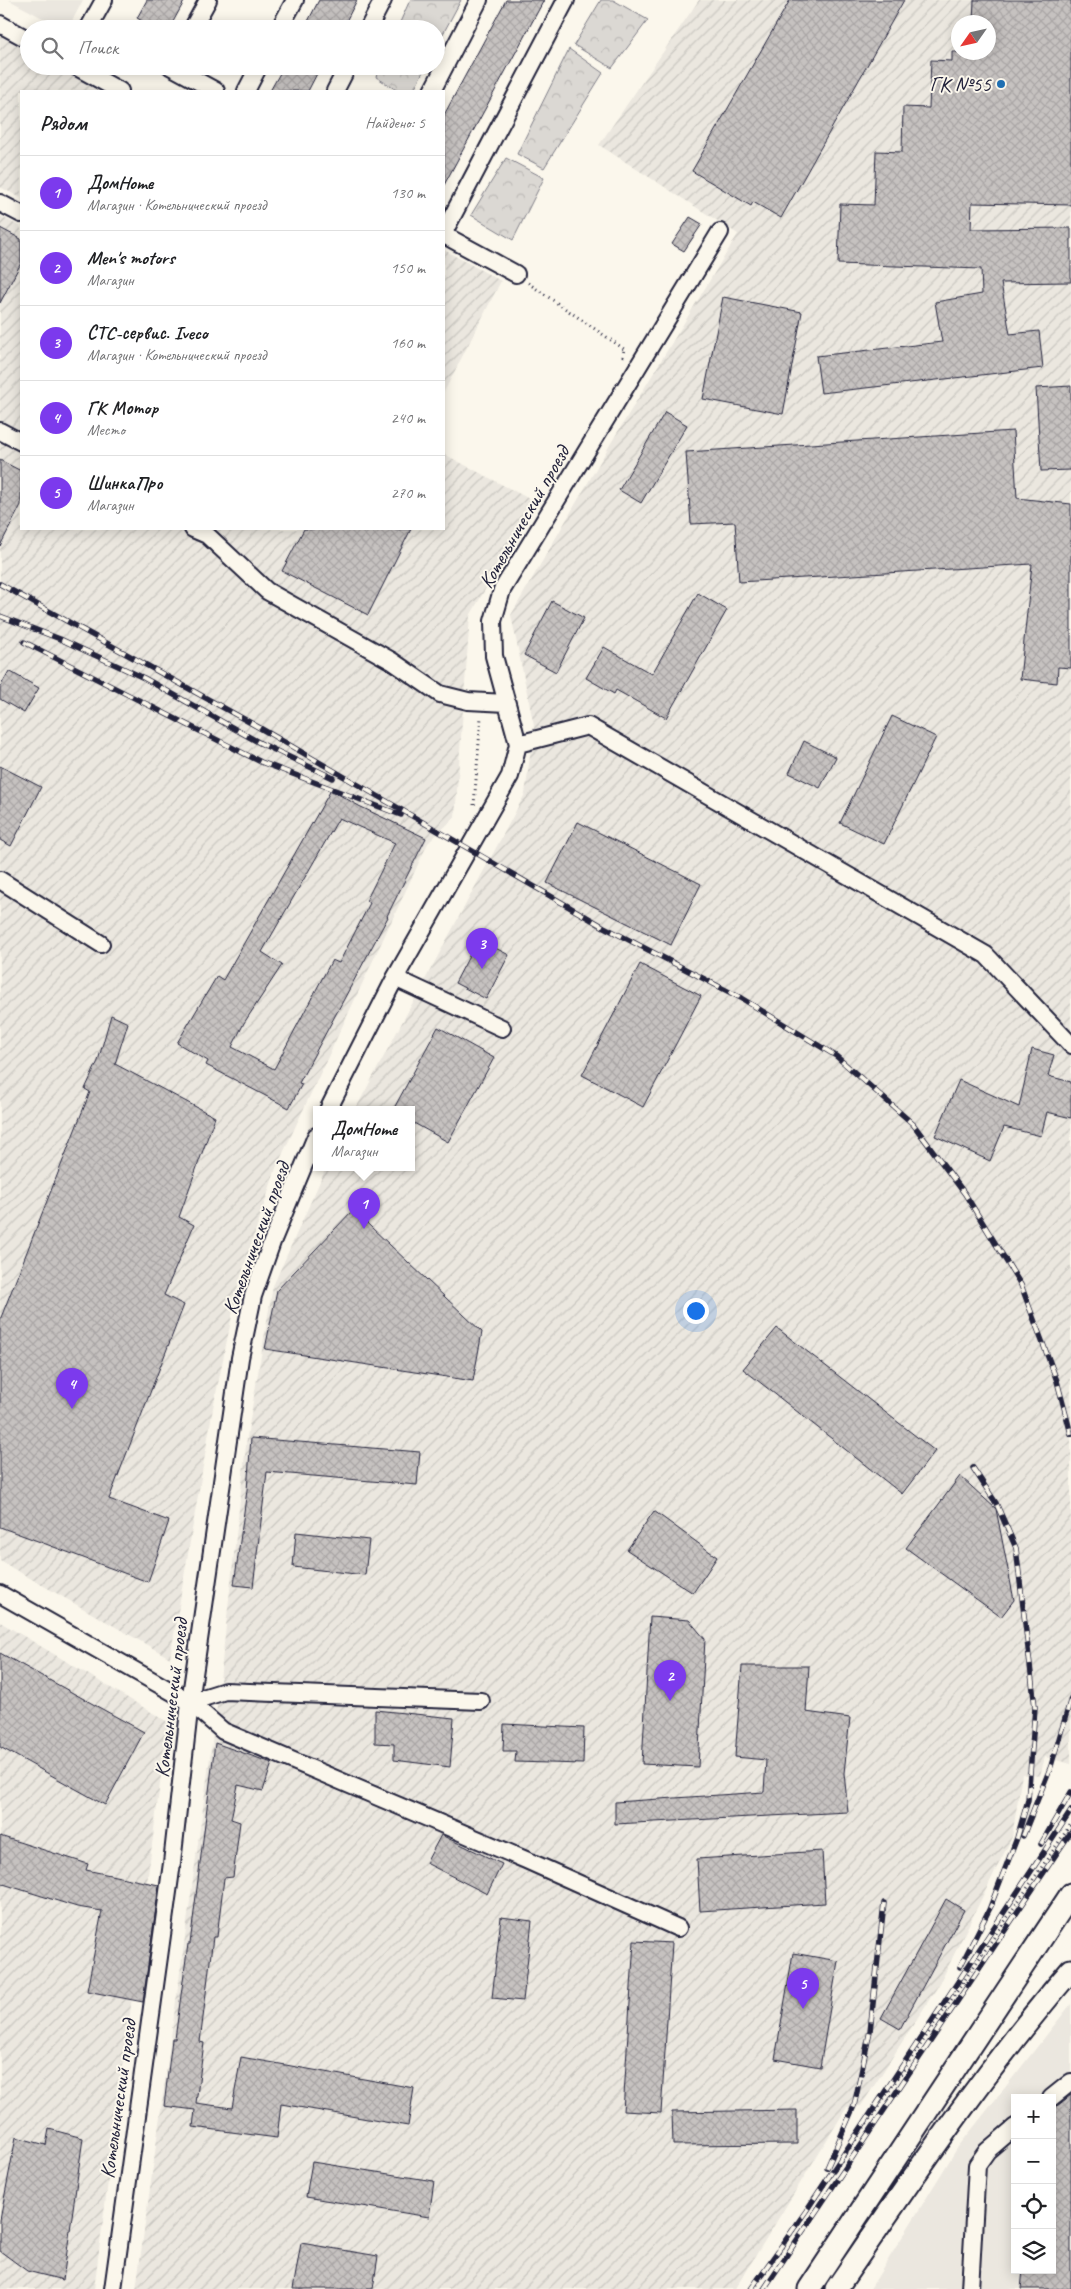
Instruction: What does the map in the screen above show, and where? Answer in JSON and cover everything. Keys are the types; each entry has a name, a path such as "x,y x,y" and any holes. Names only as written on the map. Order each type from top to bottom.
{"main road":[{"path":"809,2289 1071,1894"},
{"path":"836,2289 941,2138 1028,2019 1071,1970"}],"street":[{"path":"96,20 104,0"},
{"path":"197,20 208,0"},
{"path":"284,20 295,0"},
{"path":"373,20 383,0"},
{"path":"445,66 479,0"},
{"path":"516,274 445,225 566,0"},
{"path":"0,24 20,35"},
{"path":"91,75 118,90"},
{"path":"187,75 214,90"},
{"path":"247,90 254,75"},
{"path":"336,90 343,75"},
{"path":"433,90 440,75"},
{"path":"0,203 20,213"},
{"name":"Котельнический проезд","path":"518,744 494,656 493,621 502,590 720,232"},
{"path":"0,431 20,441"},
{"path":"195,530 207,535 267,591 392,661 440,694 482,703 506,703"},
{"path":"330,1106 395,978 510,776 518,744 588,726 986,955 1071,1045"},
{"path":"0,880 100,944"},
{"path":"395,978 502,1028"},
{"name":"Котельнический проезд","path":"113,2285 172,1863 190,1702 240,1358 253,1296 272,1242 313,1143"},
{"path":"0,1594 190,1702 223,1731 526,1860 678,1928"},
{"path":"190,1702 224,1691 481,1701"},
{"path":"1030,1954 1071,1911"},
{"path":"1056,2094 1071,2082"},
{"path":"970,2289 977,2165 987,2151 1011,2130"}],"path":[{"path":"516,274 641,360"},
{"path":"623,365 624,348"},
{"path":"474,806 482,703"},
{"path":"754,2289 1071,1824"}],"shaded area":[{"path":"9,0 83,0 73,20 46,20"},
{"path":"699,0 1071,0 1071,1764 1045,1757 1040,1776 1022,1774 1012,1837 940,1983 861,2106 847,2107 735,2289 136,2289 217,1707 247,1437 273,1286 325,1171 415,1171 415,1106 357,1106 525,794 534,726 511,615 611,443 738,234 599,145"},
{"path":"0,34 20,45 20,75 72,75 98,90 20,90 20,197 0,187"},
{"path":"0,216 20,226 20,530 445,530 445,455 535,502 470,616 455,817 428,843 276,1168 239,1282 213,1408 170,1658 0,1561"},
{"path":"445,251 501,281 445,390"},
{"path":"0,1622 168,1722 94,2289 0,2289"},
{"path":"1071,2004 1071,2289 870,2289 958,2147"}],"green space":[{"path":"410,0 461,0 445,30 445,20 401,20"},
{"path":"601,0 613,0 648,20 612,68 574,45"},
{"path":"569,49 603,73 544,168 517,154"},
{"path":"377,75 421,75 414,90 396,90 376,77"},
{"path":"506,158 544,178 513,240 471,215"}],"building":[{"path":"147,0 185,0 174,20 140,20 137,18"},
{"path":"319,0 357,0 347,20 309,20"},
{"path":"506,0 544,0 445,183 445,113"},
{"path":"790,0 904,0 781,218 753,202 751,206 692,171"},
{"path":"974,0 1071,0 1071,205 972,203 971,229 1071,228 1071,282 1001,283 1010,334 1039,331 1043,368 821,393 816,356 942,342 935,302 982,294 981,269 838,264 840,204 874,205 876,151 902,152 903,107 929,108 931,60 996,60 996,15 973,15"},
{"path":"279,75 316,75 309,90 271,90"},
{"path":"690,217 702,224 684,251 672,244"},
{"path":"0,228 20,238 20,265 0,303"},
{"path":"723,297 802,312 783,414 703,399"},
{"path":"1071,386 1071,470 1041,471 1036,388"},
{"path":"665,412 687,425 641,503 619,490"},
{"path":"1013,431 1017,498 1071,504 1071,668 1058,667 1057,683 1020,679 1032,564 739,582 735,522 691,524 686,452"},
{"path":"0,460 20,470 20,507 0,546"},
{"path":"303,530 410,530 368,615 282,571"},
{"path":"698,593 727,610 666,718 616,690 614,694 586,678 604,647 652,674"},
{"path":"552,601 584,618 556,672 524,655"},
{"path":"9,671 39,688 24,713 0,699 0,687"},
{"path":"892,716 936,737 884,844 840,823"},
{"path":"804,741 836,757 820,788 789,773"},
{"path":"0,766 41,787 11,846 0,840"},
{"path":"331,790 359,806 426,838 388,917 299,1083 302,1084 289,1108 206,1065 208,1061 177,1043 217,976 223,980","holes":["339,818 395,843 366,901 370,903 339,963 332,960 274,1069 232,1047 244,1023 282,965 262,952"]},
{"path":"578,822 701,884 671,945 547,883"},
{"path":"478,939 509,955 486,999 455,983"},
{"path":"640,964 701,996 643,1107 582,1075"},
{"path":"111,1015 128,1023 115,1064 215,1117 179,1217 194,1225 164,1295 184,1305 109,1499 169,1521 148,1582 0,1527 0,1320 90,1092 85,1089 98,1061"},
{"path":"438,1027 494,1058 448,1142 415,1124 415,1106 395,1106"},
{"path":"1032,1049 1054,1055 1048,1076 1071,1082 1071,1118 1047,1112 1041,1136 1004,1127 990,1161 935,1136 959,1080 1019,1107"},
{"path":"353,1210 482,1332 473,1381 265,1349 277,1290"},
{"path":"777,1328 935,1451 902,1494 743,1369"},
{"path":"251,1438 420,1452 417,1485 267,1472 253,1587 234,1585 247,1490"},
{"path":"960,1476 996,1509 1014,1600 1001,1617 906,1548"},
{"path":"654,1511 717,1557 693,1593 627,1550"},
{"path":"296,1532 369,1540 365,1575 293,1567"},
{"path":"650,1617 689,1620 705,1639 698,1767 642,1764"},
{"path":"0,1653 144,1732 105,1805 0,1747"},
{"path":"742,1666 809,1666 806,1712 850,1718 844,1773 848,1812 615,1824 615,1802 764,1792 766,1760 735,1757"},
{"path":"375,1710 454,1718 450,1767 394,1760 394,1744 375,1743"},
{"path":"504,1724 584,1728 583,1764 515,1762 516,1751 503,1751"},
{"path":"215,1743 272,1763 263,1791 238,1785 231,1819 240,1822 233,1877 224,1878 217,1937 213,1937 200,2042 204,2043 196,2103 232,2108 241,2057 414,2088 408,2126 281,2104 277,2138 193,2127 195,2110 164,2106 172,2039 175,2039 188,1944 190,1944"},
{"path":"441,1835 502,1864 487,1894 426,1863"},
{"path":"0,1836 88,1864 86,1870 159,1885 143,2002 87,1991 102,1911 77,1907 0,1883"},
{"path":"822,1851 825,1903 700,1911 697,1859"},
{"path":"946,1899 964,1910 900,2029 881,2018"},
{"path":"501,1917 532,1921 523,2001 492,1998"},
{"path":"634,1941 672,1943 661,2113 623,2111"},
{"path":"793,1953 838,1961 820,2067 775,2059"},
{"path":"1071,2095 1071,2289 1021,2289 1023,2274 1056,2274 1056,2107"},
{"path":"797,2110 797,2144 673,2145 672,2112"},
{"path":"49,2129 83,2138 63,2280 27,2271 0,2251 0,2220 16,2137 46,2145"},
{"path":"312,2162 434,2181 429,2217 306,2197"},
{"path":"301,2243 378,2256 373,2289 293,2289"}],"railway":[{"path":"0,584 260,728 604,927 741,998 836,1056 913,1124 965,1194 1021,1285 1057,1381 1071,1434"},
{"path":"0,616 60,639 144,678 260,743 333,778"},
{"path":"24,642 261,762 401,815"},
{"path":"973,1468 996,1503 1016,1548 1035,1707 1028,1800 1017,1838 989,1910"},
{"path":"1023,1836 1051,1766 1071,1698"},
{"path":"1041,1844 1071,1792"},
{"path":"751,2289 806,2211 1071,1811"},
{"path":"764,2289 1071,1832"},
{"path":"827,2168 854,2106 870,2031 884,1903"},
{"path":"960,1967 992,1904"}],"place":[{"name":"ГК №55","path":"1001,84"},
{"name":"СТС-сервис. Iveco","path":"482,969"},
{"name":"ДомHome","path":"364,1229"},
{"name":"ГК Мотор","path":"72,1409"},
{"name":"Men's motors","path":"670,1701"},
{"name":"ШинкаПро","path":"803,2009"}]}
